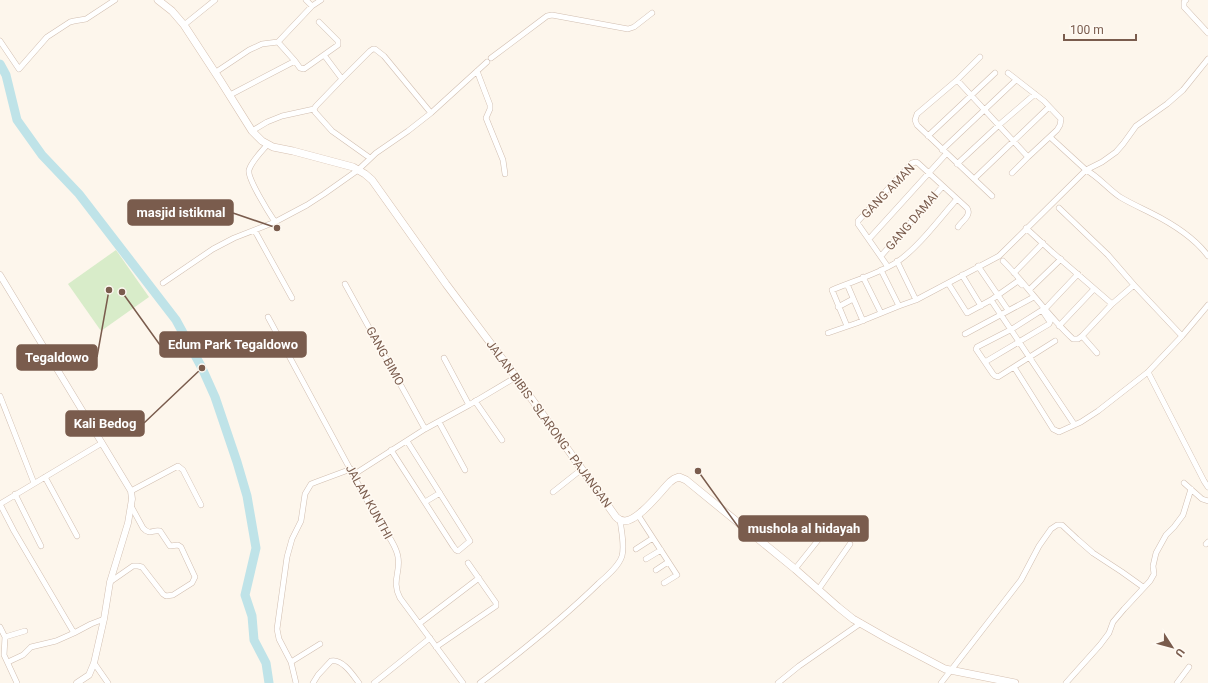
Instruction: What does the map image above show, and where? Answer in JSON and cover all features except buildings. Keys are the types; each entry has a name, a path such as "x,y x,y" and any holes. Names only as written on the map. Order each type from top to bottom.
{"main road":[{"name":"JALAN BIBIS - SLARONG - PAJANGAN","path":"158,0 172,11 184,25 257,137 267,145 345,165 358,170 365,174 376,185 446,284 516,376 613,514 624,521 638,515"},
{"path":"638,515 670,482 676,478 682,478 795,569 838,607 861,623 944,669 1015,683"}],"street":[{"path":"0,41 19,69 47,37 70,22 86,19 115,0"},
{"path":"184,25 214,0"},
{"path":"306,0 312,6"},
{"path":"216,72 249,50 262,44 278,42 312,6 321,0"},
{"path":"1186,0 1184,2 1184,7 1208,33"},
{"path":"163,283 208,252 234,238 275,222 324,194 358,170 370,158 431,113 489,60 547,16 552,15 628,29 634,27 652,13"},
{"path":"278,42 300,68 304,69 339,43 319,22"},
{"path":"252,131 267,122 282,116 314,109 373,49 384,56 431,113"},
{"path":"324,55 342,79"},
{"path":"980,57 957,80 916,116 915,120 917,126 992,196"},
{"path":"828,333 916,300 999,256 1086,170 1102,162 1116,152 1136,126 1167,104 1183,90 1208,59"},
{"path":"230,95 295,61"},
{"path":"477,71 490,106 486,118 503,160 505,174"},
{"path":"928,136 995,73"},
{"path":"1008,73 1049,106 1061,120 1057,130 1012,173"},
{"path":"957,80 1028,157"},
{"path":"888,267 869,239 928,173 944,152 1016,80"},
{"path":"957,164 998,125 1035,94"},
{"path":"974,179 1049,106"},
{"path":"314,109 332,131 370,158"},
{"path":"1050,137 1110,190 1176,228 1195,242 1208,256"},
{"path":"267,145 248,170 259,196 275,222"},
{"name":"GANG AMAN","path":"869,239 858,222 912,163 918,163 928,173"},
{"path":"928,173 969,211 969,214 958,226"},
{"name":"GANG DAMAI","path":"881,256 943,186"},
{"path":"847,326 832,290 888,267 897,261 915,247 957,199"},
{"path":"1059,208 1108,255 1182,336"},
{"path":"1026,228 1112,304"},
{"path":"255,230 292,298"},
{"path":"1014,273 1043,243"},
{"path":"1029,290 1061,259"},
{"path":"897,261 916,300"},
{"path":"985,362 1050,322 1029,290 1003,261"},
{"path":"978,266 1008,310"},
{"path":"881,270 899,306"},
{"path":"1055,341 998,377 995,376 976,349 1043,310 1078,274"},
{"path":"0,275 131,491 132,499 128,524 110,582 104,619 92,671 89,675 77,683"},
{"path":"962,275 981,306"},
{"path":"863,277 881,313"},
{"path":"948,283 966,313 969,313 1018,281 1043,310 1073,339 1078,339 1082,336 1112,304 1134,285"},
{"name":"GANG BIMO","path":"345,284 425,429"},
{"path":"847,284 863,321"},
{"path":"1059,326 1094,289"},
{"path":"965,334 1032,298"},
{"path":"838,306 853,299"},
{"path":"991,300 1012,329 1019,342 1074,424"},
{"path":"1014,366 1053,429 1059,432 1081,422 1098,411 1148,372 1182,336 1208,305"},
{"name":"JALAN KUNTHI","path":"268,317 395,549 399,561 396,582 398,593 463,683"},
{"path":"1082,336 1098,353"},
{"path":"444,358 469,405"},
{"path":"1148,372 1208,487"},
{"path":"354,475 425,429 469,405 516,376"},
{"path":"0,396 34,484"},
{"path":"475,401 502,440"},
{"path":"439,422 465,470"},
{"path":"391,450 455,549 458,551 470,541 407,441"},
{"path":"74,632 14,531 0,504 14,494 34,484 102,443"},
{"path":"131,491 178,466 183,470 201,505"},
{"path":"296,683 291,662 279,639 277,629 287,557 292,539 301,522 305,494 311,484 350,469"},
{"path":"553,492 582,469"},
{"path":"45,477 77,536"},
{"path":"1184,483 1208,501"},
{"path":"1066,683 1100,645 1113,622 1150,581 1154,574 1153,566 1156,553 1166,535 1184,515 1191,489"},
{"path":"425,502 440,493"},
{"path":"14,494 41,546"},
{"path":"110,582 132,566 138,566 142,567 163,594 169,596 192,583 195,577 182,548 178,546 170,546 158,530 152,532 146,531 131,506"},
{"path":"638,515 677,576 664,583"},
{"path":"480,683 487,681 536,639 618,564 622,557 623,550 620,519"},
{"path":"941,683 1021,580 1039,546 1057,525 1062,525 1093,553 1143,587"},
{"path":"636,549 653,538"},
{"path":"795,569 819,539"},
{"path":"818,590 850,544"},
{"path":"646,559 661,550"},
{"path":"656,570 668,562"},
{"path":"436,647 496,606 496,603 468,563"},
{"path":"420,623 479,578"},
{"path":"8,662 22,655 29,648 56,641 104,619"},
{"path":"778,683 799,666 861,623"},
{"path":"0,627 5,637 4,655 17,683"},
{"path":"5,637 25,630"},
{"path":"374,683 430,638"},
{"path":"291,662 320,644"},
{"path":"312,683 331,661 334,660 340,661 359,683"},
{"path":"94,663 108,683"},
{"path":"1177,683 1189,667"}],"green space":[{"path":"116,250 149,297 101,331 68,284"}],"waterway":[{"path":"0,64 6,75 17,120 42,155 79,194 176,320 202,368 215,397 247,496 256,548 245,595 252,616 254,640 266,663 269,683"}],"place":[{"name":"masjid istikmal","path":"277,228"},
{"name":"Tegaldowo","path":"109,290"},
{"name":"Edum Park Tegaldowo","path":"122,292"},
{"name":"Kali Bedog","path":"202,368"},
{"name":"mushola al hidayah","path":"698,471"}]}
